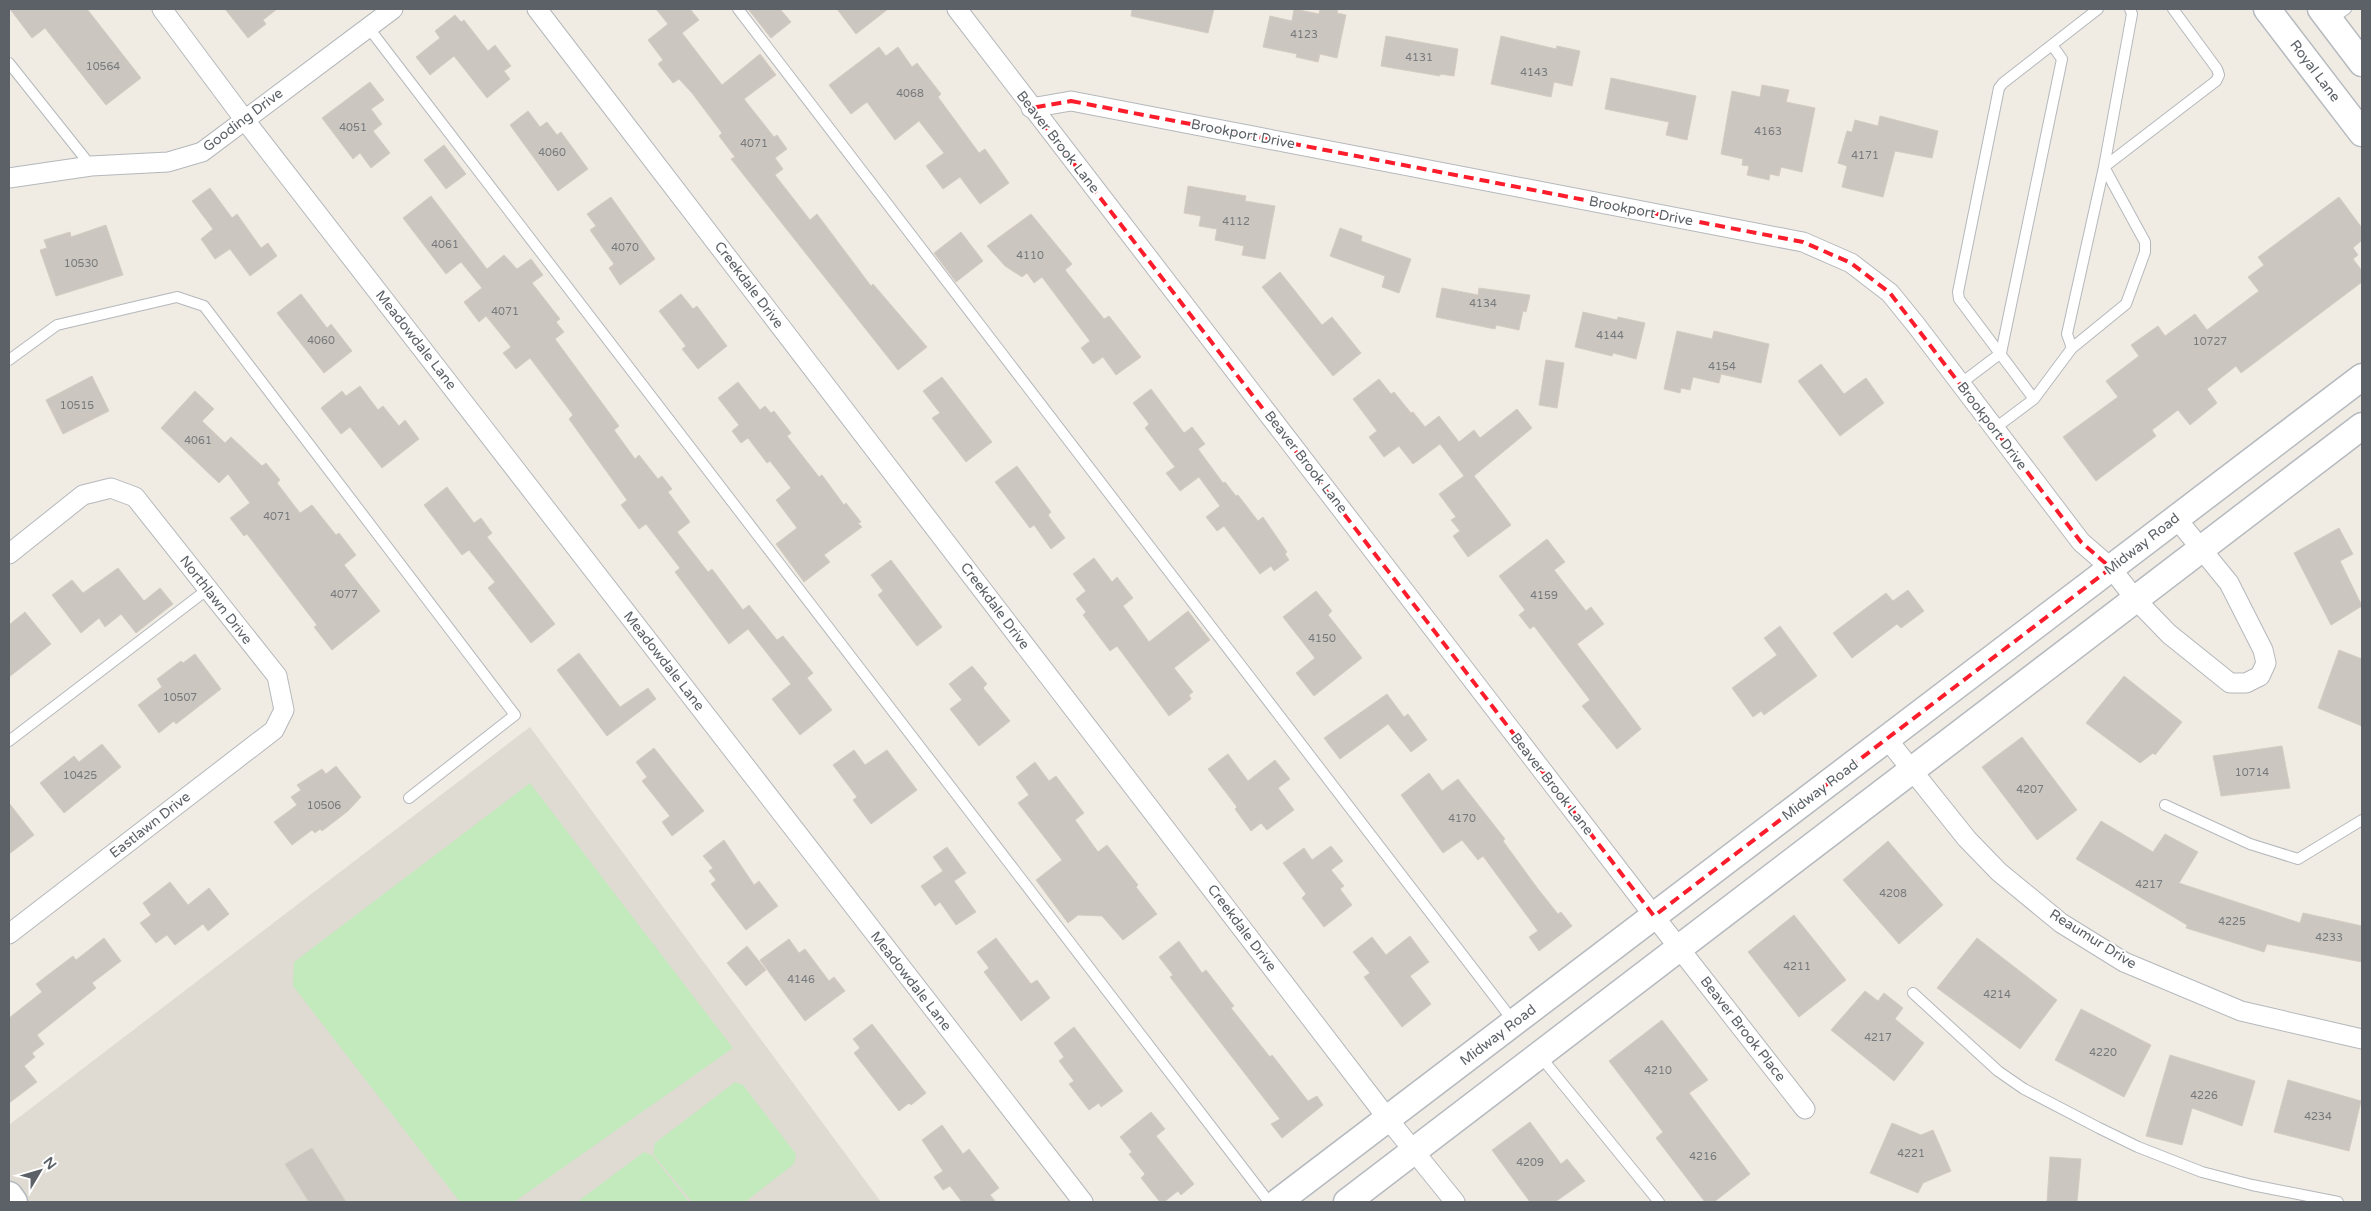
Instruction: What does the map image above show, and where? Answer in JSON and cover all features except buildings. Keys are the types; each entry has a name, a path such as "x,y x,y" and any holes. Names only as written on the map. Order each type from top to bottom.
{"main road":[{"name":"Royal Lane","path":"2267,9 2362,133"},
{"path":"2298,48 2332,13 2362,63"},
{"name":"Midway Road","path":"1278,1202 2362,376"},
{"path":"1347,1202 2362,426"},
{"path":"9,1195 14,1202"}],"street":[{"name":"Meadowdale Lane","path":"162,9 244,119 1083,1202"},
{"name":"Gooding Drive","path":"9,178 91,166 168,162 202,152 393,9"},
{"name":"Creekdale Drive","path":"537,9 1388,1119 1455,1202"},
{"name":"Beaver Brook Lane","path":"957,9 1031,108 1680,948"},
{"name":"Brookport Drive","path":"1031,108 1071,100 1803,242 1852,263 1890,293 2081,542 2111,568 2136,600 2169,634 2230,683 2246,683 2260,676 2266,663 2263,650 2229,583 2202,549"},
{"name":"Northlawn Drive","path":"9,554 83,495 111,488 135,497 276,676 284,710"},
{"path":"2176,518 2202,549"},
{"name":"Eastlawn Drive","path":"9,934 274,730 284,710"},
{"name":"Reaumur Drive","path":"1887,739 1967,839 1999,872 2060,923 2124,962 2241,1011 2362,1039"},
{"name":"Beaver Brook Place","path":"1680,948 1806,1109"}],"lane":[{"path":"738,9 1515,1022"},
{"path":"2034,399 1959,299 1958,292 1999,88 2098,9"},
{"path":"2072,348 2067,334 2104,167 2132,14 2130,9"},
{"path":"2104,167 2216,81 2219,75 2217,69 2173,9"},
{"path":"368,27 1269,1202"},
{"path":"1960,384 2001,353 2062,59 2052,45"},
{"path":"9,64 91,166"},
{"path":"1994,429 2034,399 2072,348 2126,304 2145,252 2145,242 2104,167"},
{"path":"9,360 57,325 177,297 204,306 515,715 409,798"},
{"path":"9,742 208,589"},
{"path":"2165,805 2250,844 2298,859 2362,820"},
{"path":"1913,993 1998,1071 2024,1089 2099,1128 2138,1147 2202,1172 2252,1185 2338,1202"},
{"path":"1540,1055 1659,1202"}],"highlighted area":[{"path":"1071,101 1803,242 1851,263 1890,293 2081,542 2111,568 1654,916 1031,108"}],"shaded area":[{"path":"530,727 881,1202 9,1202 9,1125"}],"green space":[{"path":"530,783 733,1048 514,1202 460,1202 293,986 294,962"},
{"path":"735,1082 743,1085 796,1154 794,1164 745,1202 692,1202 653,1154 655,1143"},
{"path":"644,1152 652,1155 689,1202 577,1202"}]}
